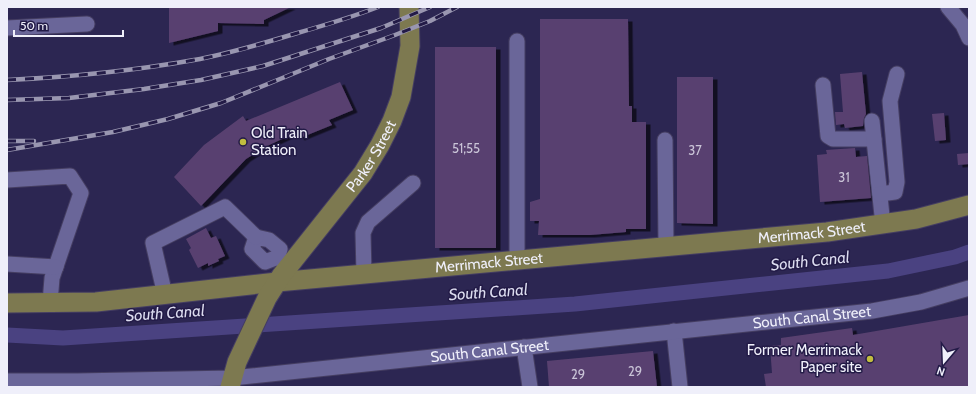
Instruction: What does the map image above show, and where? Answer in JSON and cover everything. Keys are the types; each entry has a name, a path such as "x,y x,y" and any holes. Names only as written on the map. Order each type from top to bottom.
{"main road":[{"name":"Parker Street","path":"233,376 267,298 277,282 283,262 363,173 380,145 392,121 401,96 410,46 409,7"},
{"name":"Merrimack Street","path":"7,303 96,302 277,282 827,232 916,219 969,205"}],"street":[{"path":"948,7 963,25 969,38"},
{"path":"7,28 86,24"},
{"path":"517,41 517,260"},
{"path":"880,194 895,192 897,182 890,101 897,74"},
{"path":"823,85 828,136 833,139 874,140"},
{"path":"872,121 883,225"},
{"path":"665,140 666,247"},
{"path":"7,180 70,176 81,193 52,278 50,303"},
{"path":"364,274 363,233 368,222 413,183"},
{"path":"165,295 153,243 225,207 256,237 252,249 265,262 283,262"},
{"path":"7,264 56,267"},
{"name":"South Canal Street","path":"7,381 77,384 135,383 233,376 872,311 921,302 969,288"},
{"path":"674,331 680,387"},
{"path":"524,347 530,387"}],"building":[{"path":"169,7 291,7 264,20 264,24 218,23 218,31 169,43"},
{"path":"540,19 628,19 629,106 632,106 632,122 646,122 646,229 626,229 626,232 590,235 538,235 539,221 530,221 530,202 540,199"},
{"path":"435,47 496,47 496,248 435,248"},
{"path":"862,72 866,114 863,126 845,128 844,124 836,125 835,112 843,112 840,74"},
{"path":"677,77 713,77 713,224 677,223"},
{"name":"Old Train Station","path":"340,82 353,110 329,120 332,125 300,138 297,132 265,147 246,159 201,206 174,177 204,145 243,116 246,121"},
{"path":"944,113 946,140 935,141 932,114"},
{"path":"855,148 856,157 867,156 871,198 820,202 817,155 827,154 826,150"},
{"path":"969,153 969,164 958,165 957,154"},
{"path":"206,228 211,238 216,236 225,256 218,259 219,261 208,266 208,263 198,268 189,250 191,248 186,239"},
{"name":"Former Merrimack Paper site","path":"969,315 969,387 766,387 764,374 772,373 770,346 781,345 781,338 852,328 853,335"},
{"path":"653,351 657,387 549,387 547,361"}],"waterway":[{"name":"South Canal","path":"7,335 63,338 575,304 888,271 955,257 969,252"}],"railway":[{"path":"7,80 101,73 207,58 315,28 378,7"},
{"path":"7,100 69,98 144,89 201,80 263,66 381,28 430,7"},
{"path":"7,150 113,132 168,119 221,103 329,59 430,21 457,7"},
{"path":"7,141 34,141"}],"place":[{"name":"Old Train Station","path":"243,142"},
{"name":"Former Merrimack Paper site","path":"870,359"}]}
